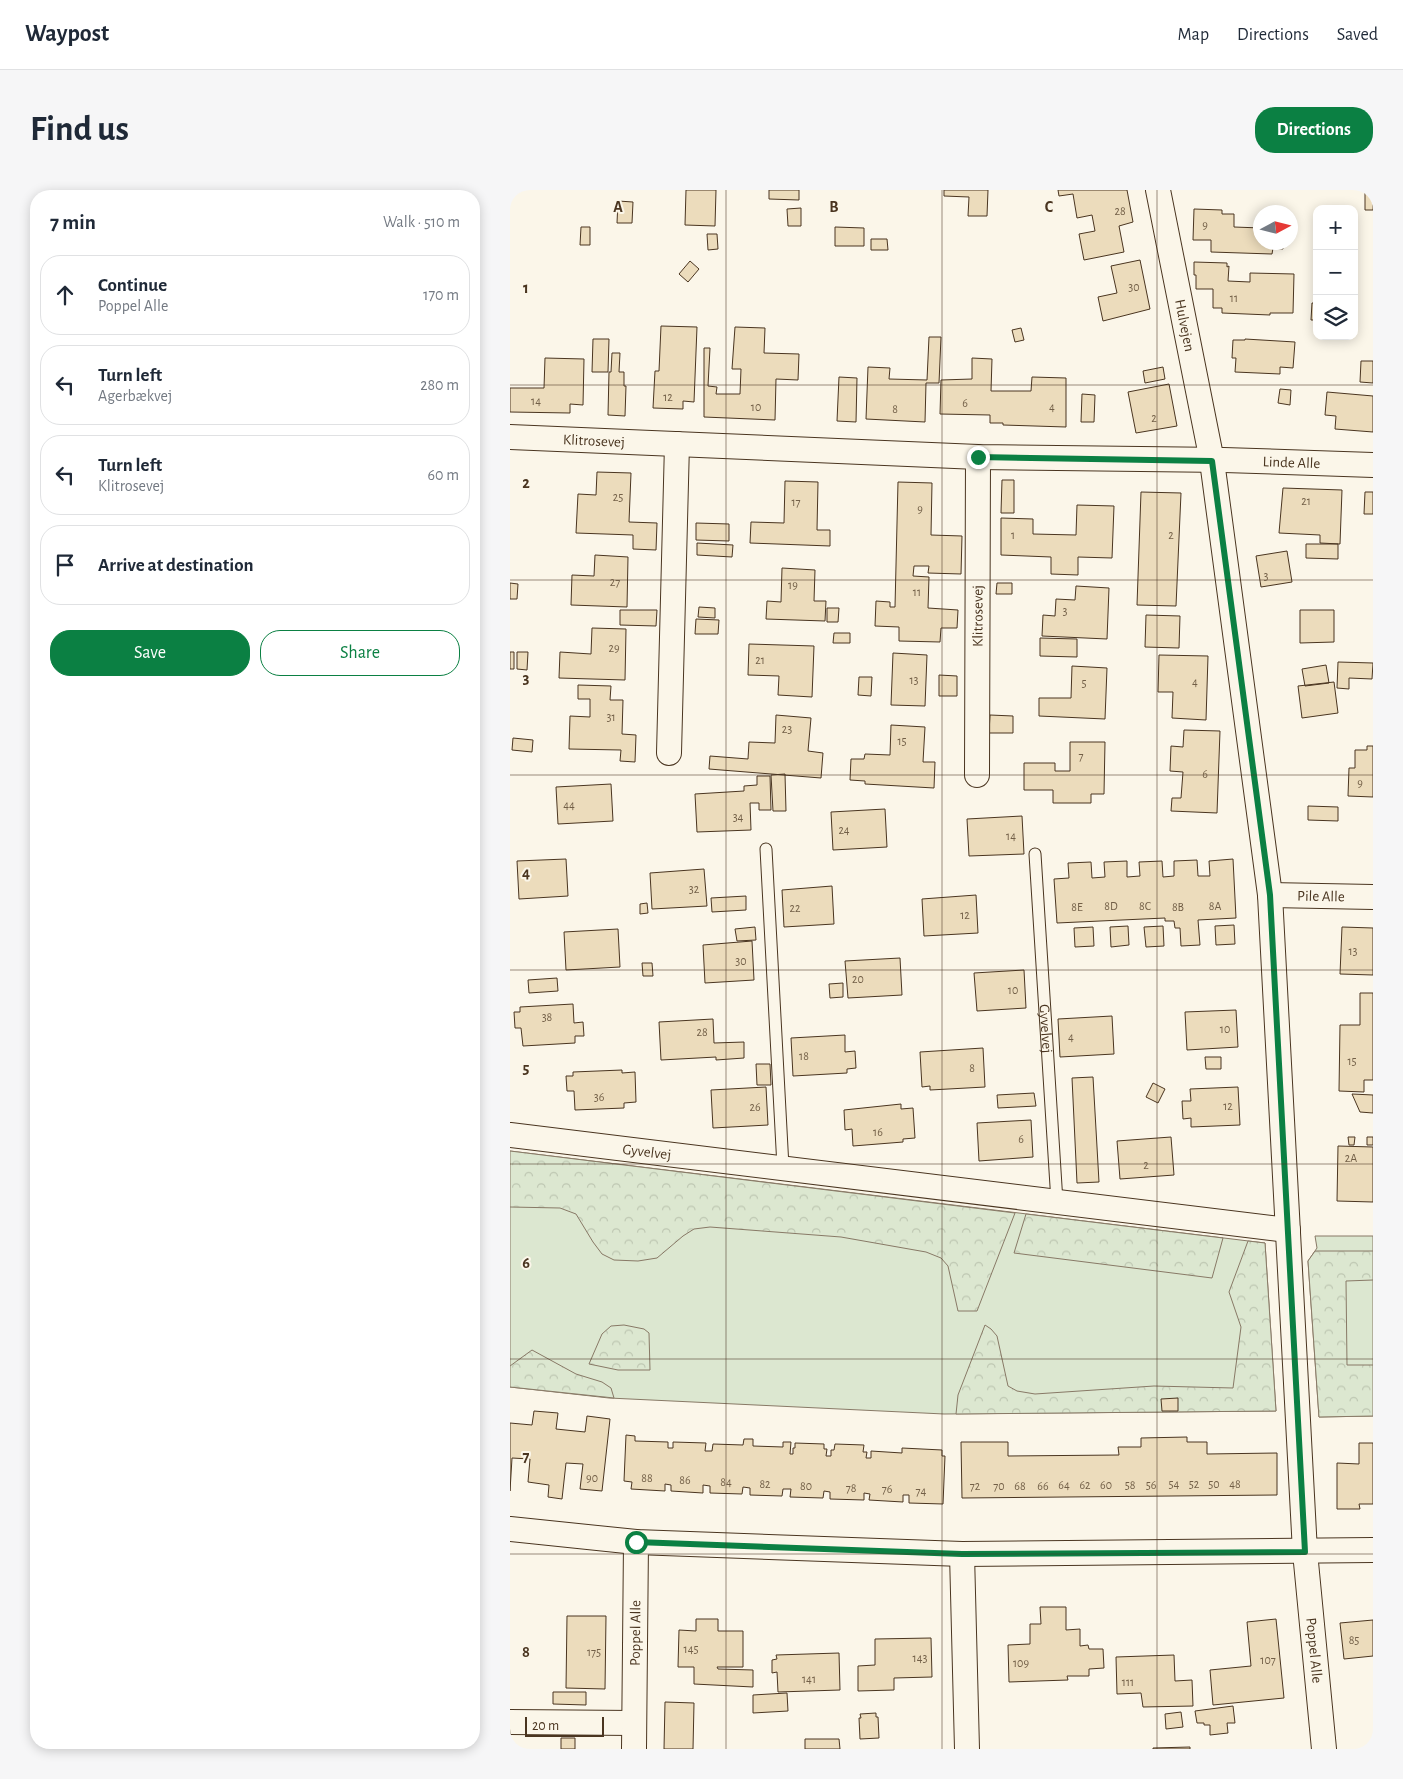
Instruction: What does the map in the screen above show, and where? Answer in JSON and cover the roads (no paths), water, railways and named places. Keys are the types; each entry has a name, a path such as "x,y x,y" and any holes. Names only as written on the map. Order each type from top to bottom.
{"street":[{"name":"Hulvejen","path":"1158,190 1212,461 1270,895"},
{"name":"Klitrosevej","path":"510,437 978,457 1212,461"},
{"path":"669,753 677,444"},
{"name":"Klitrosevej","path":"977,775 978,457"},
{"name":"Linde Alle","path":"1212,461 1373,465"},
{"name":"Pile Alle","path":"1270,895 1373,897"},
{"name":"Poppel Alle","path":"1270,895 1305,1552 1324,1749"},
{"name":"Gyvelvej","path":"510,1135 1288,1230"},
{"path":"510,1529 636,1542 962,1554 1373,1550"},
{"name":"Poppel Alle","path":"634,1749 636,1542"},
{"path":"962,1554 967,1749"},
{"path":"510,1722 634,1723"}],"lane":[{"path":"766,849 783,1167"},
{"name":"Gyvelvej","path":"1035,854 1058,1202"}]}
